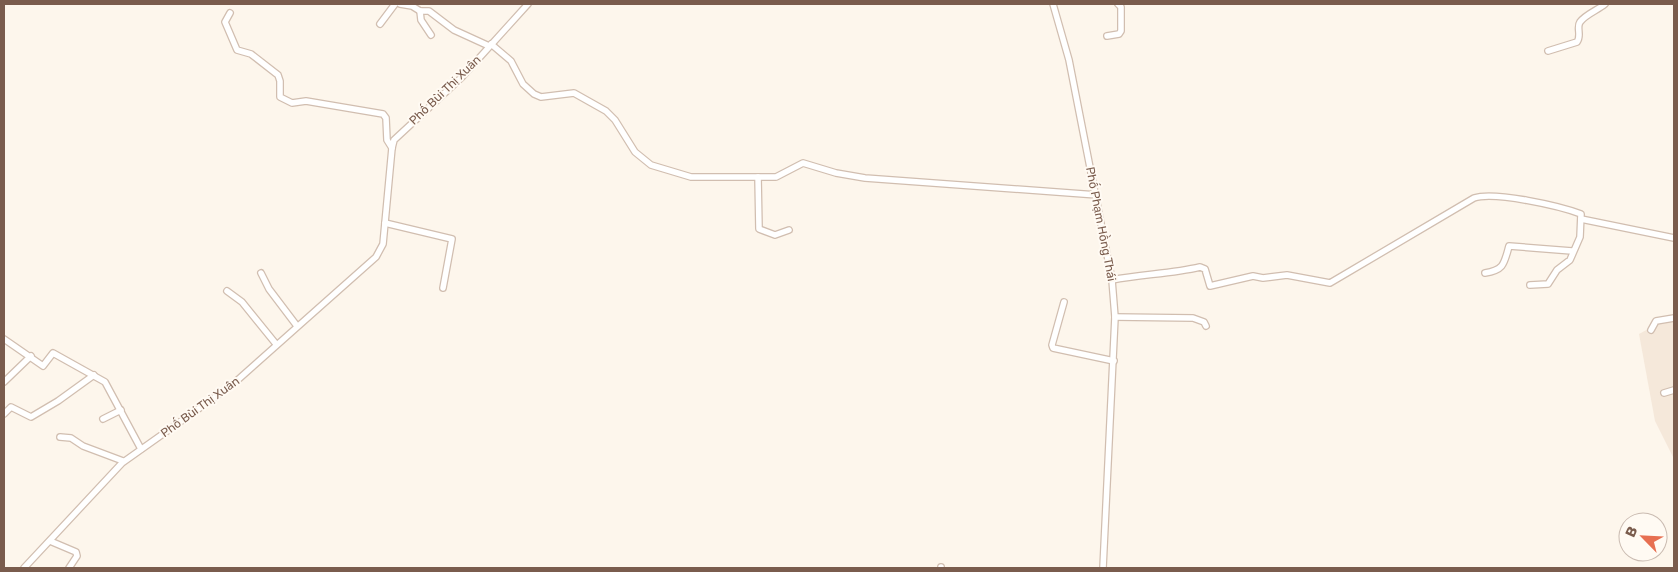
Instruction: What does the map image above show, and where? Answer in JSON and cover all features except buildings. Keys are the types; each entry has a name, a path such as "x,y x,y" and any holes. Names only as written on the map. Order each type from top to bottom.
{"street":[{"path":"380,24 395,4"},
{"path":"400,4 412,5 420,11 432,12 454,30 490,45 511,61 523,84 534,94 541,97 574,93 606,111 615,120 635,152 651,165 691,177 781,176 803,163 842,175 865,178 1097,195"},
{"name":"Phố Bùi Thị Xuân","path":"24,568 124,461 232,385 376,257 383,244 392,148 398,136 462,77 528,4"},
{"name":"Phố Phạm Hồng Thái","path":"1053,4 1069,60 1097,195 1112,280 1115,317 1114,362 1103,568"},
{"path":"1107,36 1118,34 1122,31 1121,7 1118,4"},
{"path":"1548,51 1577,42 1580,37 1579,27 1581,21 1605,4"},
{"path":"420,11 421,20 431,35"},
{"path":"230,13 225,22 237,50 251,54 278,75 280,98 292,103 306,101 383,114 386,118 387,140 392,148"},
{"path":"758,177 759,229 775,235 789,230"},
{"path":"1112,280 1142,274 1172,274 1200,268 1204,269 1210,286 1253,276 1263,278 1284,275 1330,283 1479,197 1507,198 1581,214 1580,237 1572,251 1569,262 1557,270 1548,284 1530,285"},
{"path":"1581,219 1674,238"},
{"path":"385,221 452,239 443,288"},
{"path":"1485,273 1501,268 1508,246 1572,251"},
{"path":"261,273 269,289 297,326"},
{"path":"227,291 242,302 276,344"},
{"path":"1064,302 1052,347 1114,362"},
{"path":"1115,317 1188,318 1204,322 1206,326"},
{"path":"1652,330 1656,321 1674,318"},
{"path":"4,339 43,366 53,353 80,370 94,375 109,387 141,449"},
{"path":"4,382 31,356"},
{"path":"4,414 11,407 31,417 58,401 94,375"},
{"path":"1664,393 1674,390"},
{"path":"103,419 121,410"},
{"path":"60,437 71,438 83,446 124,461"},
{"path":"50,541 76,552 77,556 70,568"}],"shaded area":[{"path":"1674,315 1674,459 1655,421 1639,334"}]}
